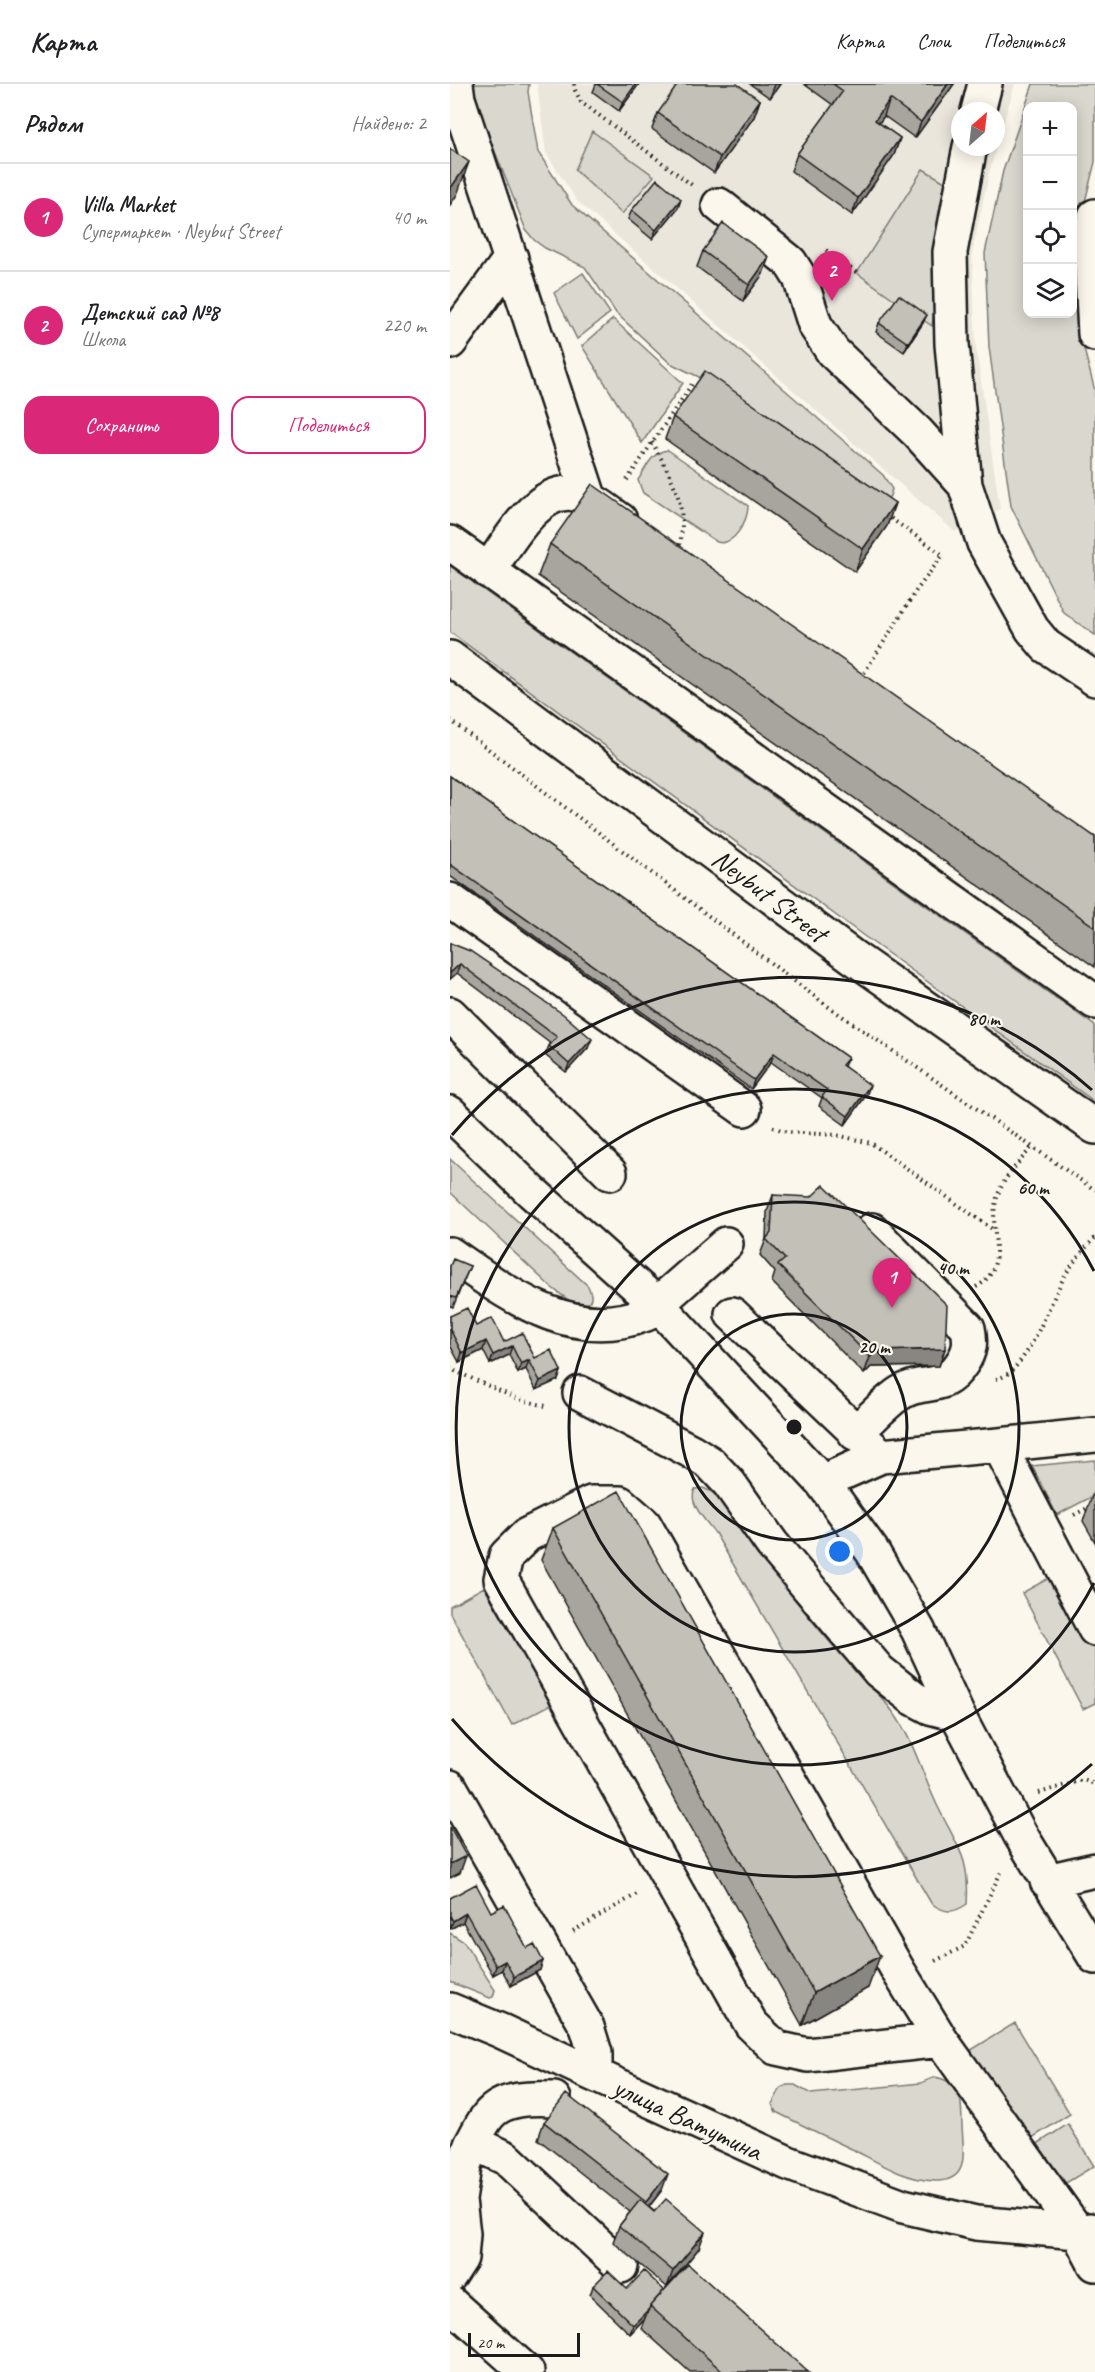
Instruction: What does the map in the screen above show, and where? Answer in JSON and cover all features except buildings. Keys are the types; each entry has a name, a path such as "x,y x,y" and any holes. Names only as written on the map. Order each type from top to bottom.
{"street":[{"path":"456,84 458,99 511,258 598,505"},
{"path":"980,102 985,84"},
{"path":"968,156 950,252 952,344 965,484 984,543 1032,630 1046,646 1095,679"},
{"path":"718,205 790,262 800,278 815,325 833,352 918,433 965,484"},
{"path":"1095,216 1090,234 1095,334"},
{"path":"450,342 511,258"},
{"path":"488,571 537,504 556,495 574,494 598,505 676,560"},
{"path":"450,543 1095,1002"},
{"name":"Neybut Street","path":"450,658 854,957 1095,1127"},
{"path":"450,900 744,1109"},
{"path":"450,1014 610,1173"},
{"path":"450,1113 532,1192 658,1305 822,1482 872,1551 918,1630 957,1714 1020,1834 1095,1957"},
{"path":"855,1433 898,1395 912,1388 953,1377 968,1355 971,1342 968,1328 872,1230"},
{"path":"450,1254 509,1294 571,1322 604,1325 646,1314 726,1244"},
{"path":"732,1314 881,1456"},
{"path":"585,1396 710,1463 729,1483 772,1544 879,1671 913,1698 930,1707 957,1714"},
{"path":"822,1482 881,1456 1095,1435"},
{"path":"999,1445 1095,1629"},
{"path":"941,2040 808,2055 776,2048 751,2024 501,1579 506,1556 527,1535 591,1503 620,1503 644,1524 899,1972 941,2040 1086,2230 1095,2264"},
{"name":"улица Ватутина","path":"450,1788 587,2027 595,2053 595,2075 788,2163 903,2206 976,2223 1086,2230"},
{"path":"450,1822 479,1874"},
{"path":"1047,1881 1095,1870"},
{"path":"450,2010 595,2075"},
{"path":"450,2275 461,2258 463,2234 459,2200 464,2166 471,2145 489,2115 502,2106 533,2098 555,2099"},
{"path":"471,2145 487,2149 506,2158 621,2266"},
{"path":"450,2303 526,2372"}],"path":[{"path":"574,84 574,90 581,102 718,205"},
{"path":"598,505 652,442 692,384 695,383 703,388"},
{"path":"652,442 669,471 682,511 683,531 676,560"},
{"path":"885,515 943,555"},
{"path":"857,684 916,591 943,555 984,543"},
{"path":"450,720 826,1005 1095,1190"},
{"path":"744,1109 763,1123 787,1132 836,1135 872,1143 995,1231"},
{"path":"944,1304 989,1279 997,1260 994,1206 1002,1182 1032,1147"},
{"path":"953,1377 981,1381 1004,1378 1018,1363 1040,1328 1065,1274 1095,1238"},
{"path":"450,1367 518,1399 548,1406 571,1404 585,1396"},
{"path":"1067,1783 1083,1780 1095,1784"},
{"path":"942,1958 965,1946 1020,1834"},
{"path":"542,1949 667,1876"}],"shaded area":[{"path":"471,84 529,84 528,92 538,152 572,205 883,475 892,489 890,496 886,500 860,491 697,376 670,363 616,313 585,267 545,248 534,240 526,230 475,101"},
{"path":"537,84 1015,84 1005,118 1005,102 951,102 951,156 994,156 972,253 976,348 1000,509 955,532 577,201 546,153"},
{"path":"1033,84 1095,84 1095,162 1077,233 1077,102 1027,102"},
{"path":"1023,113 1023,318 1077,318 1077,261 1080,334 1095,391 1095,635 1064,613 1011,506 989,347 985,253 1003,171"},
{"path":"592,131 654,176 622,214 575,170"},
{"path":"923,169 950,185 932,326 857,273"},
{"path":"583,273 610,313 577,339 554,293"},
{"path":"613,319 683,383 642,443 582,346"},
{"path":"668,450 748,506 743,525 729,540 717,542 643,493 638,480 658,453"},
{"path":"450,566 1095,1026 1095,1102 868,939 450,632"},
{"path":"450,1159 588,1286 591,1297 586,1306 572,1302 551,1287 450,1192"},
{"path":"1095,1460 1095,1495 1057,1515 1032,1466"},
{"path":"703,1488 722,1500 730,1509 763,1560 901,1724 962,1855 967,1876 967,1904 949,1911 940,1909 931,1903 715,1533 696,1506 693,1494 695,1489"},
{"path":"1058,1573 1095,1644 1095,1703 1083,1709 1022,1593"},
{"path":"484,1587 552,1704 512,1725 450,1613 450,1606"},
{"path":"450,1933 464,1942 495,1990 493,1997 490,1998 450,1982"},
{"path":"1015,2023 1070,2114 1024,2143 968,2052"},
{"path":"935,2077 952,2084 961,2102 962,2163 955,2176 947,2180 913,2178 893,2170 776,2112 772,2104 781,2088 787,2085 795,2085 811,2094 921,2083"},
{"path":"1068,2124 1094,2166 1056,2189 1031,2148"}],"place":[{"name":"Детский сад №8","path":"832,301"},
{"name":"Villa Market","path":"892,1308"}]}
